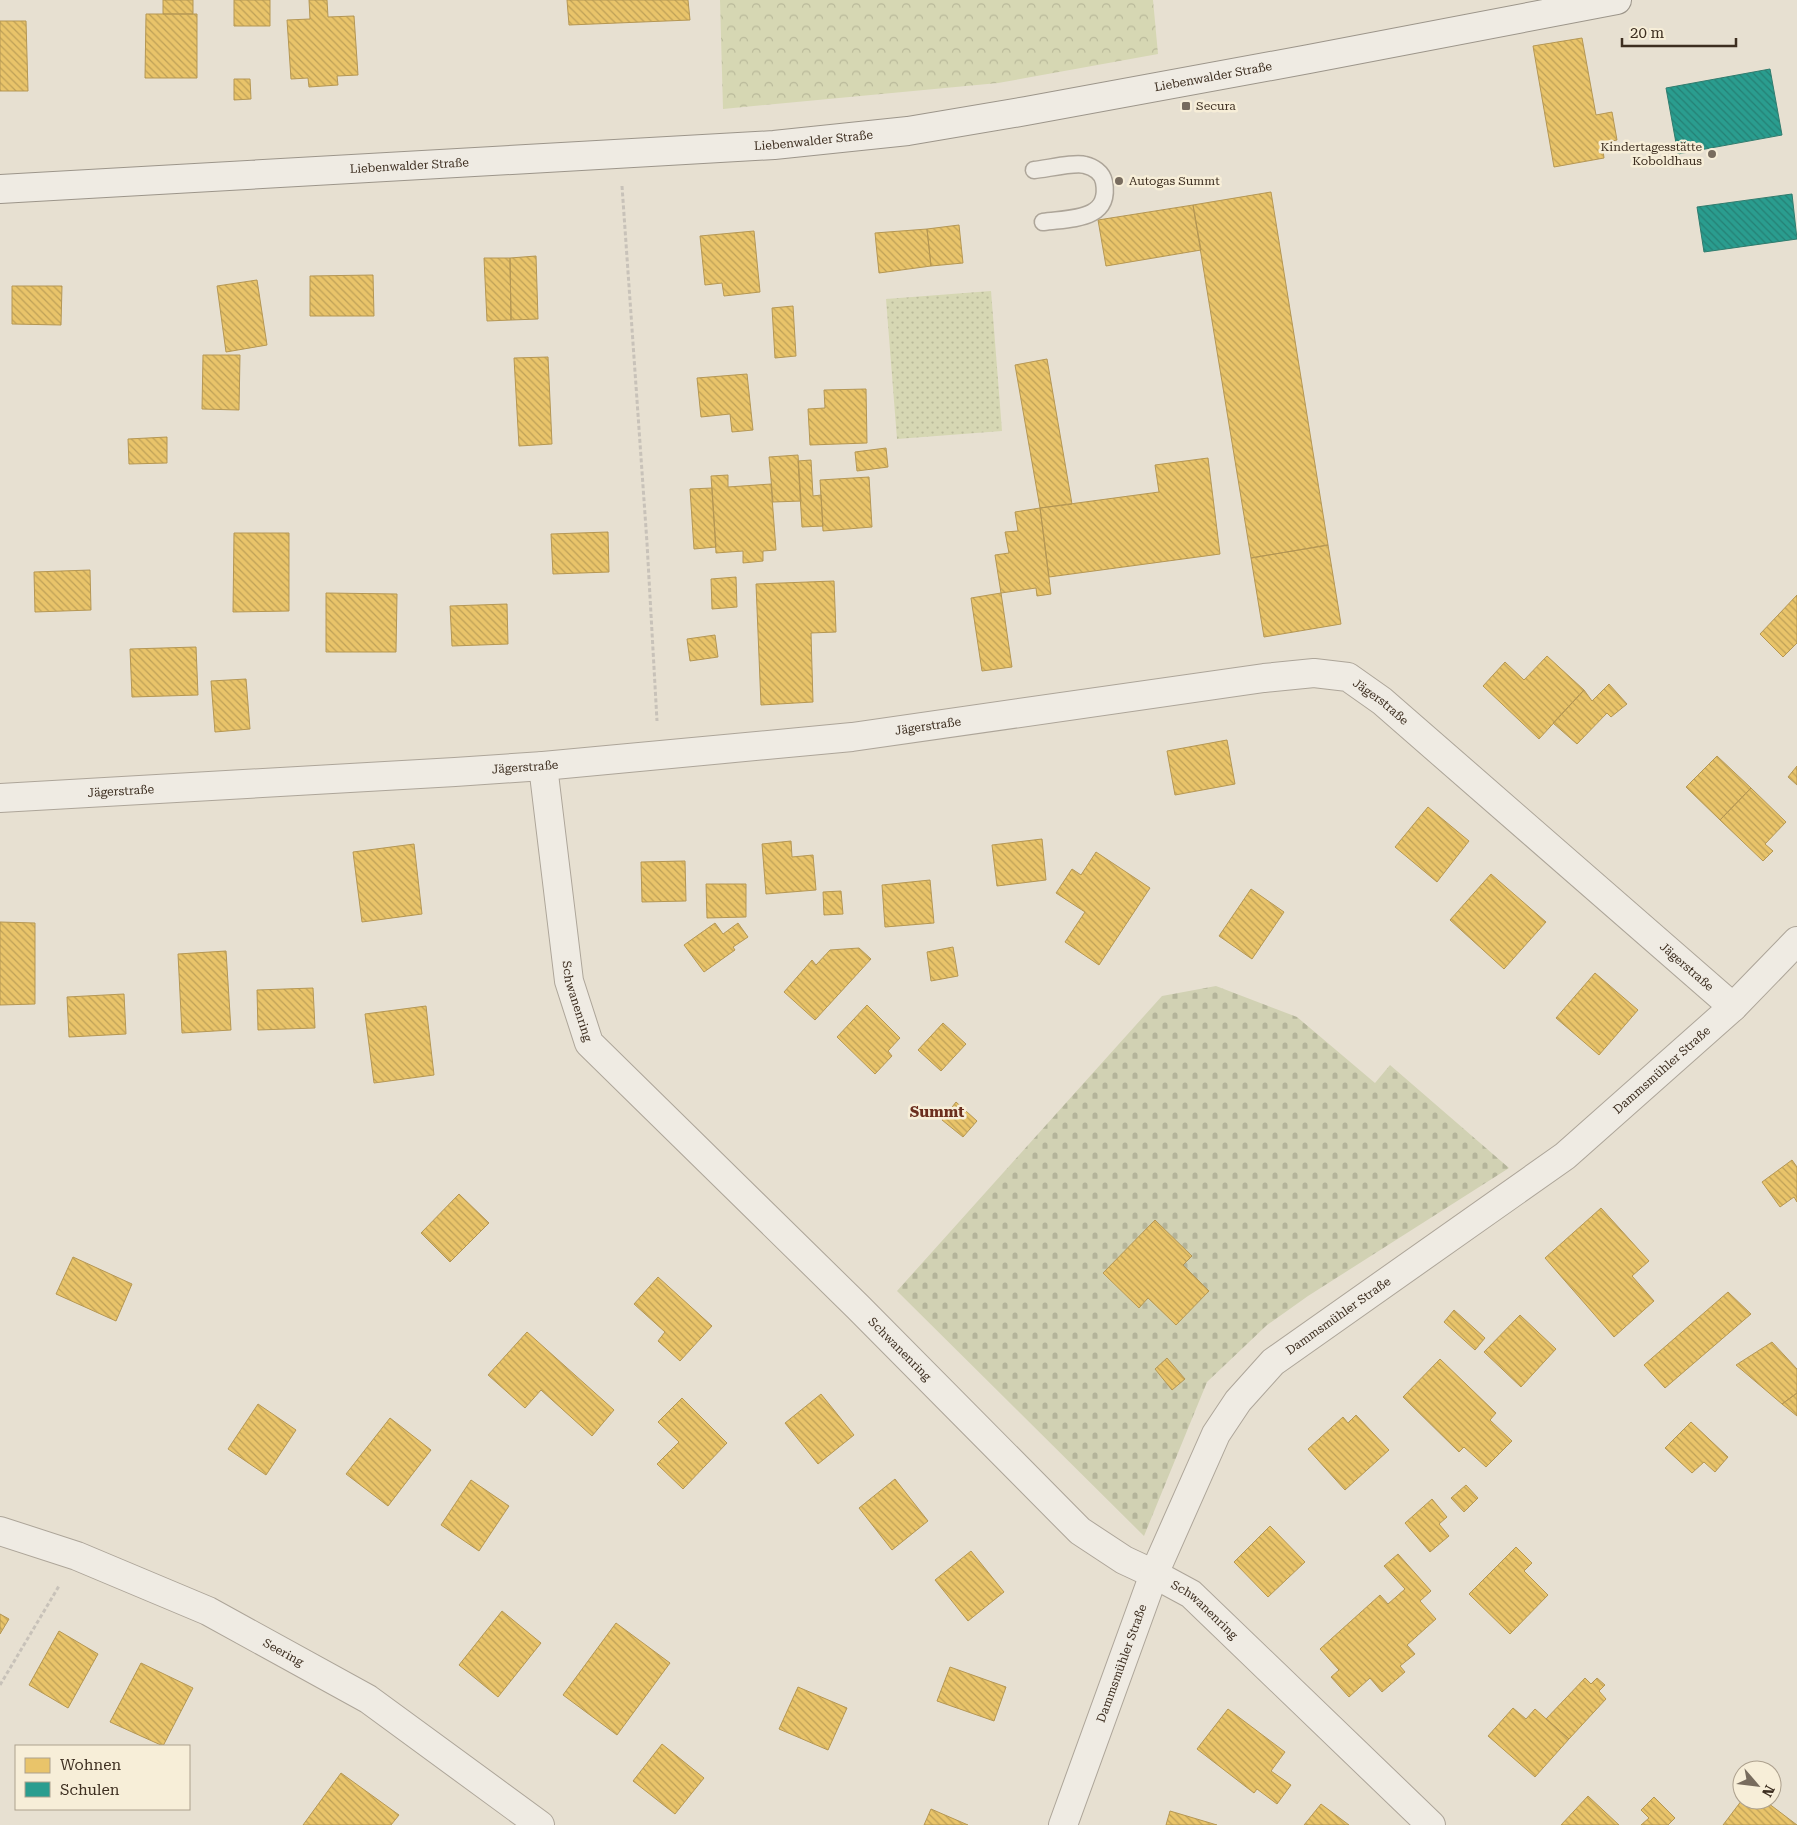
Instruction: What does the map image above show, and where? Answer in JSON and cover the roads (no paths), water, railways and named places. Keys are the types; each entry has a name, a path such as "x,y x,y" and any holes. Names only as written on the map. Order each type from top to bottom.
{"street":[{"name":"Liebenwalder Straße","path":"0,189 774,145 903,132 1191,81 1617,0"},
{"name":"Jägerstraße","path":"0,798 543,766 852,737 1264,678 1314,673 1348,677 1382,701 1733,1007"},
{"name":"Schwanenring","path":"543,766 569,981 589,1043 858,1306 1080,1530 1124,1560 1191,1594 1431,1825"},
{"name":"Dammsmühler Straße","path":"1063,1825 1154,1574 1216,1434 1238,1401 1273,1362 1566,1156 1733,1007 1797,941"},
{"name":"Seering","path":"0,1531 77,1556 208,1611 368,1699 540,1825"}],"lane":[{"path":"1034,170 1082,164 1095,169 1103,177 1106,193 1100,207 1087,216 1043,222"}],"place":[{"name":"Secura","path":"1186,106"},
{"name":"Kindertagesstätte Koboldhaus","path":"1712,154"},
{"name":"Autogas Summt","path":"1119,181"}],"district":[{"name":"Summt","path":"937,1112"}]}
